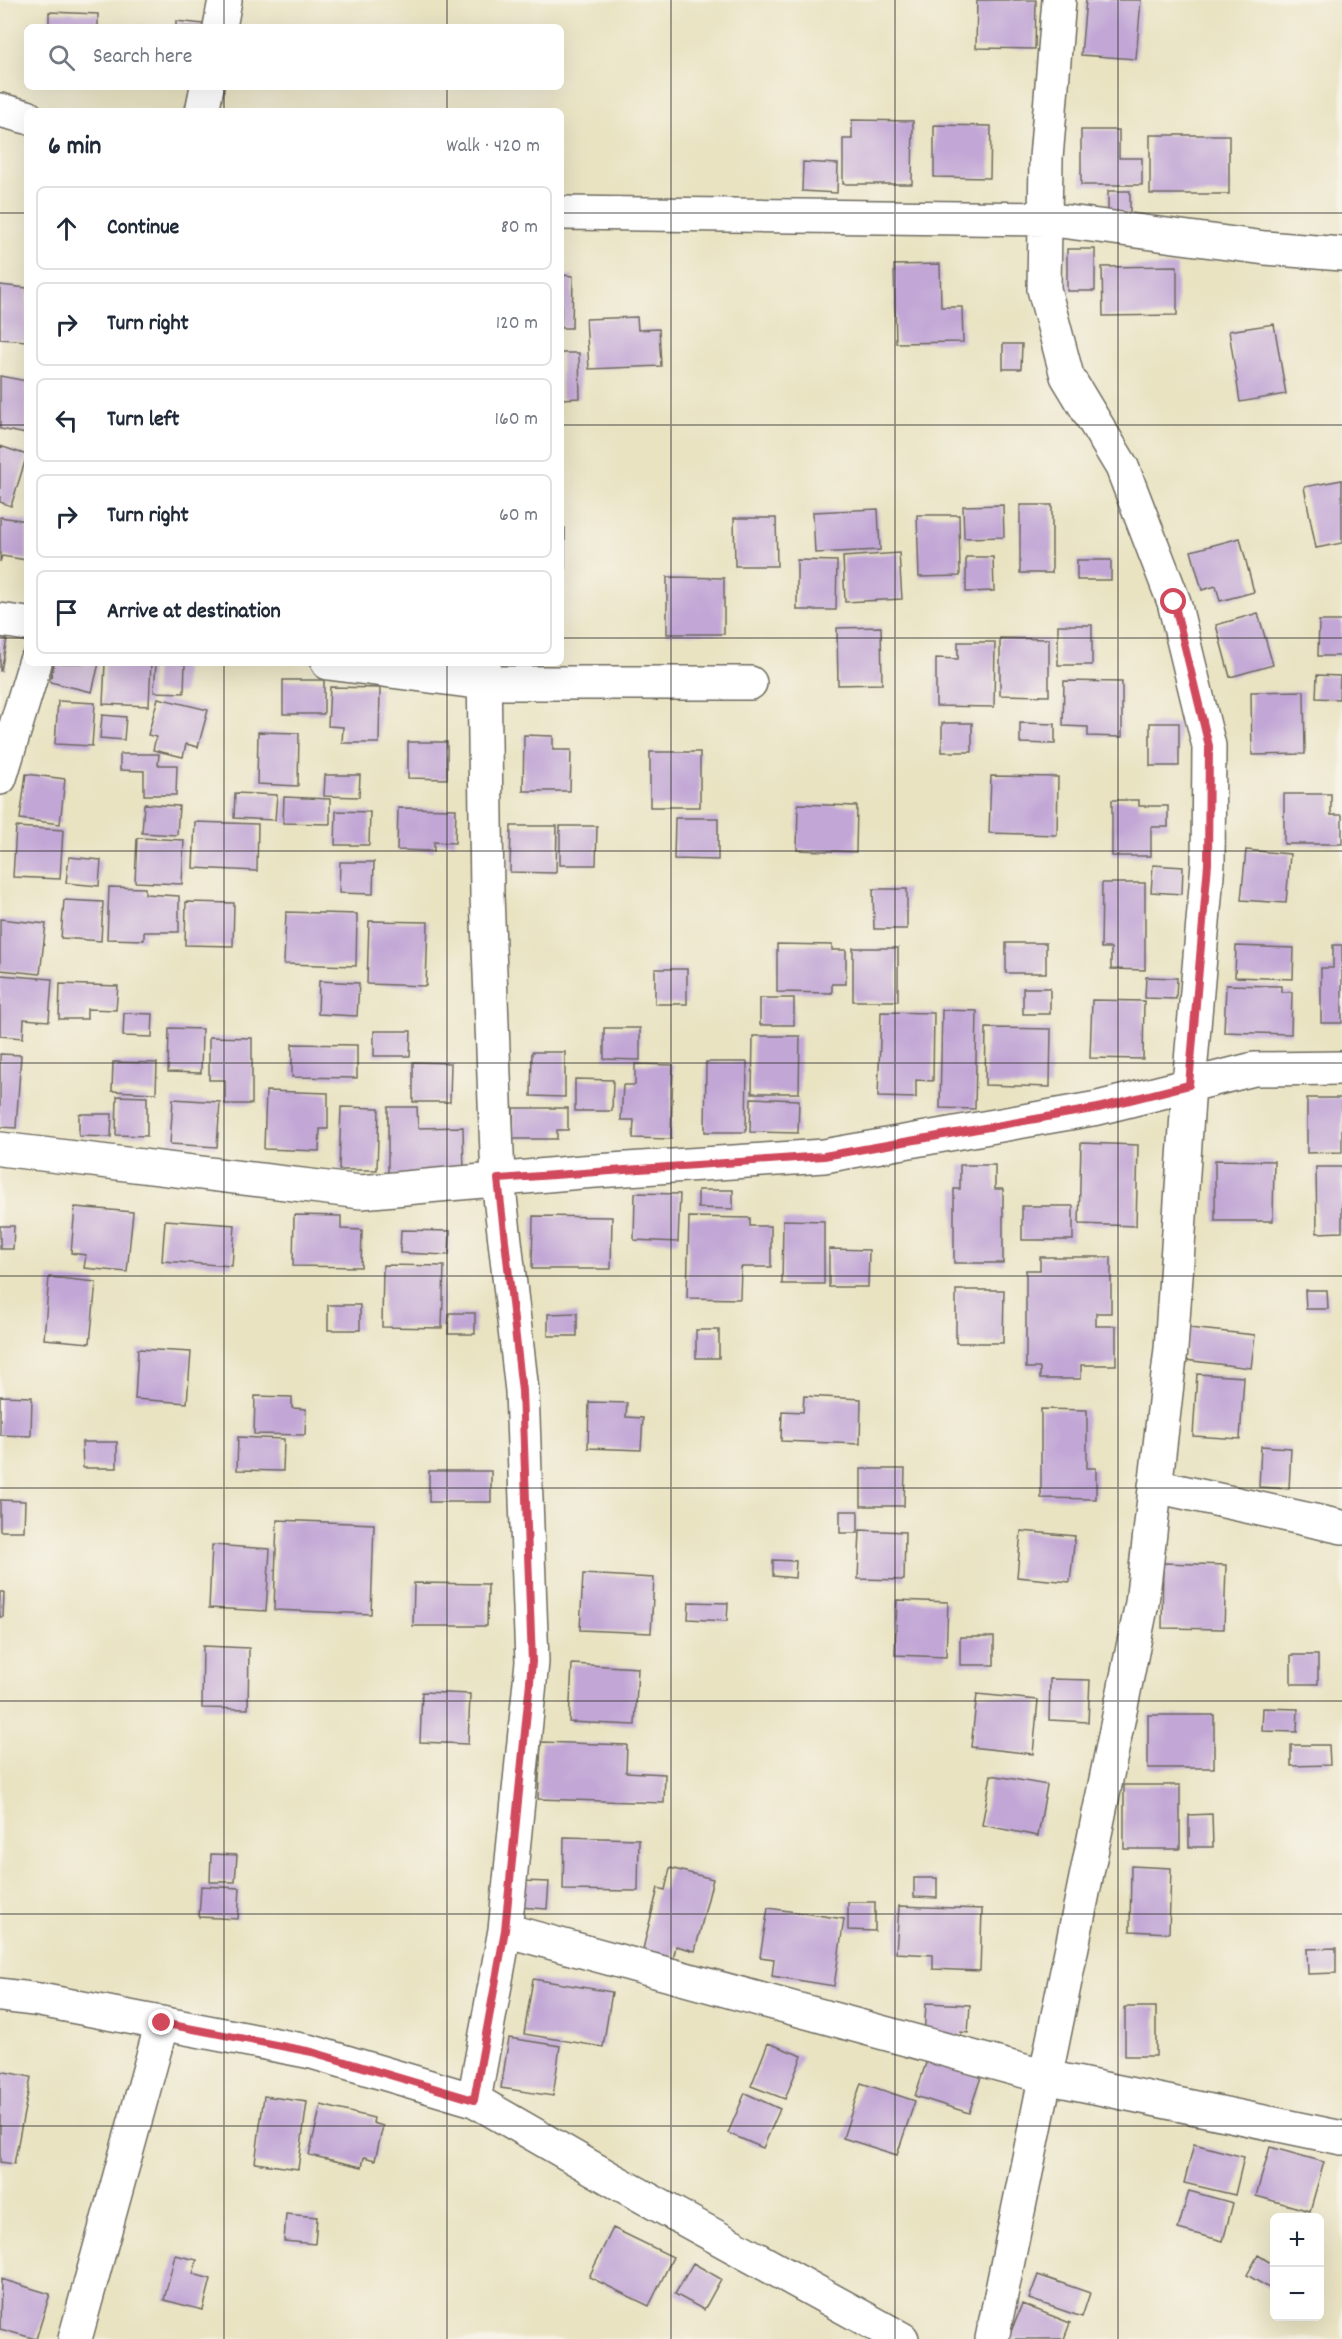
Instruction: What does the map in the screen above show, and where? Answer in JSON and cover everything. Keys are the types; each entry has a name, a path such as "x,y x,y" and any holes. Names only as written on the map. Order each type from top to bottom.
{"street":[{"path":"221,24 225,0"},
{"path":"992,2339 1142,1603 1171,1349 1189,1085 1208,864 1209,746 1174,602 1122,467 1067,376 1044,289 1046,158 1059,0"},
{"path":"203,108 206,90"},
{"path":"0,110 24,116"},
{"path":"564,213 1046,219 1265,248 1342,254"},
{"path":"0,620 24,624"},
{"path":"0,778 34,666"},
{"path":"375,666 484,673 750,683"},
{"path":"474,2100 505,1930 532,1662 522,1391 498,1179 487,895 484,673"},
{"path":"0,1149 360,1192 498,1179 824,1156 1098,1108 1254,1069 1342,1068"},
{"path":"1155,1486 1342,1527"},
{"path":"505,1930 1046,2077 1342,2138"},
{"path":"0,1995 40,2000 312,2052 474,2100 613,2180 902,2339"},
{"path":"75,2339 162,2023"}],"building":[{"path":"977,0 1036,0 1035,49 976,48"},
{"path":"1086,0 1141,0 1136,59 1081,55"},
{"path":"49,12 98,14 98,24 49,24"},
{"path":"176,21 203,24 176,24"},
{"path":"852,120 913,121 912,184 843,184 843,139 852,139"},
{"path":"934,125 991,126 990,178 934,177"},
{"path":"1081,130 1119,130 1119,158 1142,158 1142,185 1081,185"},
{"path":"1150,135 1229,135 1229,194 1150,194"},
{"path":"803,162 838,164 837,193 802,191"},
{"path":"1108,191 1130,191 1130,213 1108,213"},
{"path":"1067,249 1095,249 1095,291 1067,291"},
{"path":"940,264 941,307 962,307 963,342 896,343 894,265"},
{"path":"1177,266 1177,315 1103,316 1102,267"},
{"path":"564,275 573,276 572,328 564,328"},
{"path":"0,285 24,288 24,341 0,339"},
{"path":"637,317 638,330 659,329 661,366 589,369 586,319"},
{"path":"1274,324 1286,394 1240,402 1229,331"},
{"path":"1003,344 1022,344 1021,369 1003,369"},
{"path":"564,353 579,353 580,398 564,399"},
{"path":"0,376 24,380 24,433 0,429"},
{"path":"0,446 24,454 24,465 11,506 0,502"},
{"path":"1342,480 1342,543 1316,548 1304,487"},
{"path":"1003,505 1004,537 964,538 963,506"},
{"path":"1020,505 1052,505 1052,573 1020,573"},
{"path":"878,509 880,550 815,553 813,512"},
{"path":"917,515 959,515 960,576 919,577"},
{"path":"0,517 24,521 24,560 2,556 0,562"},
{"path":"734,518 776,518 777,566 735,566"},
{"path":"564,528 565,528 564,574"},
{"path":"1240,538 1254,592 1220,601 1216,586 1202,590 1191,551"},
{"path":"899,553 902,599 845,602 843,557"},
{"path":"966,557 993,557 994,591 966,592"},
{"path":"797,560 837,561 836,610 797,610"},
{"path":"1077,560 1111,560 1111,580 1077,580"},
{"path":"667,577 724,578 724,634 667,634"},
{"path":"1258,613 1273,665 1230,677 1216,625"},
{"path":"1319,621 1342,621 1342,656 1318,656"},
{"path":"1058,625 1092,625 1092,665 1058,665"},
{"path":"881,627 882,684 838,685 837,628"},
{"path":"0,638 7,639 1,671 0,671"},
{"path":"1000,638 1049,639 1049,696 1000,695"},
{"path":"958,642 995,642 994,707 936,706 936,658 958,659"},
{"path":"53,666 98,666 92,692 50,682"},
{"path":"105,666 151,666 149,706 103,704"},
{"path":"156,666 185,666 184,693 154,692"},
{"path":"1317,675 1340,676 1339,699 1316,698"},
{"path":"283,680 324,680 324,714 283,714"},
{"path":"1064,681 1122,682 1122,737 1088,736 1088,727 1063,726"},
{"path":"330,687 380,688 379,743 342,743 343,727 328,726"},
{"path":"1304,691 1305,754 1252,755 1251,692"},
{"path":"158,698 208,710 198,747 186,744 183,757 153,750 156,737 148,735"},
{"path":"58,701 95,703 92,746 55,744"},
{"path":"102,715 126,717 124,740 100,738"},
{"path":"942,723 972,723 972,752 942,752"},
{"path":"1020,723 1055,724 1055,744 1020,743"},
{"path":"1150,723 1179,723 1179,766 1150,766"},
{"path":"258,732 299,733 298,786 257,784"},
{"path":"524,735 553,736 553,750 571,750 570,791 523,791"},
{"path":"408,742 447,742 447,779 408,778"},
{"path":"650,752 700,752 700,807 650,807"},
{"path":"120,754 159,754 158,765 177,765 176,795 144,795 144,771 120,770"},
{"path":"26,774 65,779 60,824 20,819"},
{"path":"325,775 360,775 359,797 324,796"},
{"path":"991,776 1058,777 1057,835 989,833"},
{"path":"235,793 277,795 275,820 234,818"},
{"path":"1284,794 1331,794 1331,815 1342,815 1342,844 1284,844"},
{"path":"284,797 330,799 330,824 283,823"},
{"path":"1112,800 1139,800 1139,806 1168,806 1168,827 1151,827 1151,856 1112,856"},
{"path":"144,804 179,806 177,835 142,833"},
{"path":"798,804 857,806 856,852 797,850"},
{"path":"398,808 456,809 455,843 434,842 434,851 397,850"},
{"path":"336,811 370,812 369,845 335,845"},
{"path":"675,818 718,818 718,860 674,859"},
{"path":"195,822 258,824 257,871 193,868"},
{"path":"511,826 557,826 556,873 510,872"},
{"path":"560,826 597,826 596,865 560,865"},
{"path":"16,827 63,830 60,879 13,877"},
{"path":"137,838 184,840 182,884 135,882"},
{"path":"1246,850 1290,854 1286,903 1241,900"},
{"path":"69,857 101,860 99,886 66,883"},
{"path":"340,862 374,862 373,894 339,893"},
{"path":"1153,865 1183,867 1182,894 1151,892"},
{"path":"1102,883 1145,883 1145,970 1111,969 1111,948 1101,948"},
{"path":"109,887 145,888 145,894 179,896 179,932 144,932 144,940 107,939"},
{"path":"873,889 907,889 907,929 874,929"},
{"path":"64,900 103,902 101,941 61,938"},
{"path":"186,902 234,903 233,946 185,945"},
{"path":"286,912 357,914 356,966 284,964"},
{"path":"0,919 46,924 40,974 0,970"},
{"path":"369,921 428,922 426,986 367,984"},
{"path":"1006,943 1046,943 1046,973 1006,973"},
{"path":"777,944 832,945 832,950 846,950 846,984 832,984 832,993 777,992"},
{"path":"1333,945 1342,945 1342,1023 1321,1023 1321,968 1333,968"},
{"path":"1236,946 1294,948 1293,979 1235,977"},
{"path":"853,948 898,948 898,1001 853,1001"},
{"path":"655,969 687,969 687,1004 655,1004"},
{"path":"0,975 52,979 49,1021 24,1019 23,1038 0,1036"},
{"path":"1146,977 1177,978 1176,999 1145,998"},
{"path":"319,981 359,983 357,1016 318,1014"},
{"path":"60,984 118,986 116,1010 87,1009 87,1019 59,1019"},
{"path":"1226,985 1281,986 1281,992 1292,992 1291,1034 1224,1032"},
{"path":"1023,988 1050,988 1050,1014 1023,1014"},
{"path":"760,998 794,998 794,1025 760,1025"},
{"path":"1092,1000 1144,1001 1143,1059 1090,1058"},
{"path":"942,1010 977,1011 975,1109 940,1108"},
{"path":"881,1012 934,1013 933,1081 916,1080 916,1098 878,1097"},
{"path":"124,1013 153,1014 152,1037 123,1036"},
{"path":"169,1028 202,1029 201,1073 168,1072"},
{"path":"604,1028 640,1028 640,1060 604,1059"},
{"path":"986,1028 1051,1029 1050,1087 985,1085"},
{"path":"374,1031 411,1031 410,1056 374,1056"},
{"path":"753,1036 800,1036 799,1093 752,1093"},
{"path":"209,1037 252,1038 252,1104 225,1104 225,1080 209,1080"},
{"path":"292,1044 357,1045 357,1078 292,1077"},
{"path":"532,1052 565,1052 565,1097 531,1096"},
{"path":"0,1054 21,1055 16,1128 0,1127"},
{"path":"113,1062 157,1063 156,1093 112,1091"},
{"path":"413,1062 451,1063 450,1102 413,1102"},
{"path":"706,1062 747,1062 746,1132 705,1132"},
{"path":"635,1064 673,1065 671,1139 633,1138 634,1120 621,1120 623,1085 635,1085"},
{"path":"575,1079 613,1080 612,1111 575,1111"},
{"path":"266,1091 328,1093 328,1129 320,1129 319,1151 264,1149"},
{"path":"117,1096 147,1097 147,1136 116,1135"},
{"path":"751,1098 799,1100 798,1133 750,1132"},
{"path":"1307,1098 1342,1098 1342,1152 1307,1153"},
{"path":"173,1099 220,1102 217,1147 170,1144"},
{"path":"341,1107 379,1108 377,1170 339,1170"},
{"path":"388,1107 417,1107 418,1128 463,1127 464,1175 388,1176"},
{"path":"513,1108 568,1108 568,1130 557,1130 557,1139 513,1139"},
{"path":"79,1114 112,1114 111,1137 79,1136"},
{"path":"1081,1143 1138,1145 1136,1226 1079,1224"},
{"path":"1215,1160 1274,1161 1273,1221 1215,1221"},
{"path":"960,1165 995,1165 995,1189 1003,1189 1003,1263 954,1263 954,1189 960,1189"},
{"path":"1316,1167 1342,1167 1342,1232 1317,1233"},
{"path":"698,1190 733,1190 733,1209 698,1208"},
{"path":"635,1193 680,1194 678,1242 634,1240"},
{"path":"1022,1206 1073,1206 1073,1240 1022,1240"},
{"path":"75,1207 133,1212 127,1272 84,1268 86,1255 71,1253"},
{"path":"294,1215 341,1216 341,1229 362,1230 361,1267 293,1266"},
{"path":"533,1216 612,1217 611,1269 532,1269"},
{"path":"689,1217 750,1218 750,1226 771,1226 771,1267 741,1267 740,1299 687,1298"},
{"path":"165,1220 235,1225 232,1266 162,1261"},
{"path":"783,1220 824,1221 824,1284 782,1284"},
{"path":"0,1226 14,1226 13,1249 0,1249"},
{"path":"401,1230 450,1231 449,1255 400,1253"},
{"path":"829,1249 869,1250 868,1287 829,1287"},
{"path":"1040,1257 1111,1257 1111,1313 1096,1313 1096,1326 1116,1326 1116,1365 1081,1365 1081,1379 1040,1379 1040,1368 1026,1368 1026,1270 1040,1270"},
{"path":"383,1265 444,1266 442,1328 382,1327"},
{"path":"49,1277 96,1282 90,1343 44,1339"},
{"path":"956,1290 1004,1290 1003,1343 956,1343"},
{"path":"1305,1290 1327,1290 1328,1309 1306,1309"},
{"path":"328,1305 360,1305 360,1330 328,1330"},
{"path":"449,1313 475,1313 475,1334 448,1334"},
{"path":"577,1313 577,1336 548,1336 548,1314"},
{"path":"1189,1328 1255,1335 1251,1368 1185,1360"},
{"path":"696,1330 719,1330 719,1358 696,1358"},
{"path":"138,1349 191,1352 187,1403 135,1399"},
{"path":"1197,1374 1244,1377 1240,1439 1193,1436"},
{"path":"0,1396 32,1397 31,1436 0,1435"},
{"path":"255,1396 292,1397 292,1408 306,1409 305,1435 254,1434"},
{"path":"804,1396 861,1399 860,1444 781,1441 782,1411 803,1412"},
{"path":"589,1402 627,1403 626,1417 643,1418 641,1450 588,1448"},
{"path":"1041,1409 1087,1410 1087,1468 1096,1468 1096,1499 1041,1498"},
{"path":"238,1437 284,1439 283,1471 237,1470"},
{"path":"82,1442 117,1442 117,1468 83,1468"},
{"path":"1261,1446 1291,1448 1289,1489 1259,1487"},
{"path":"861,1469 905,1469 904,1506 861,1506"},
{"path":"429,1471 491,1471 491,1502 429,1502"},
{"path":"0,1500 25,1501 24,1531 0,1531"},
{"path":"840,1511 858,1511 858,1533 840,1533"},
{"path":"277,1520 374,1524 371,1614 274,1610"},
{"path":"860,1530 905,1532 904,1580 858,1579"},
{"path":"1021,1531 1075,1536 1070,1582 1017,1577"},
{"path":"212,1545 270,1549 266,1611 209,1608"},
{"path":"773,1560 796,1561 795,1578 773,1576"},
{"path":"1163,1563 1226,1565 1224,1629 1162,1628"},
{"path":"583,1574 654,1578 651,1633 580,1630"},
{"path":"414,1583 488,1584 487,1626 413,1626"},
{"path":"0,1592 4,1592 3,1617 0,1617"},
{"path":"897,1600 948,1602 946,1657 895,1655"},
{"path":"689,1602 728,1603 727,1621 688,1619"},
{"path":"960,1637 994,1637 994,1665 960,1665"},
{"path":"203,1646 249,1648 248,1709 202,1708"},
{"path":"1291,1655 1318,1655 1318,1684 1291,1684"},
{"path":"572,1664 638,1668 635,1725 569,1722"},
{"path":"1050,1679 1090,1680 1088,1722 1049,1720"},
{"path":"422,1692 470,1694 468,1744 420,1742"},
{"path":"977,1694 1038,1700 1033,1754 971,1747"},
{"path":"1263,1708 1298,1709 1297,1732 1262,1731"},
{"path":"1148,1715 1214,1715 1214,1768 1148,1768"},
{"path":"541,1742 627,1745 626,1772 665,1774 664,1803 538,1799"},
{"path":"1291,1745 1329,1745 1330,1765 1291,1766"},
{"path":"991,1775 1047,1785 1038,1836 982,1825"},
{"path":"1124,1785 1180,1785 1180,1849 1124,1849"},
{"path":"1212,1814 1213,1847 1189,1847 1189,1815"},
{"path":"564,1837 639,1839 638,1891 563,1890"},
{"path":"211,1854 237,1855 235,1882 210,1882"},
{"path":"1131,1866 1171,1868 1169,1933 1130,1931"},
{"path":"670,1868 713,1879 695,1951 676,1946 672,1965 641,1957 658,1888 665,1890"},
{"path":"914,1878 937,1878 937,1898 914,1897"},
{"path":"521,1881 549,1882 547,1909 519,1907"},
{"path":"201,1886 240,1888 238,1919 199,1917"},
{"path":"848,1902 875,1902 875,1931 848,1930"},
{"path":"899,1906 982,1909 980,1971 933,1969 933,1955 896,1953"},
{"path":"768,1908 844,1919 834,1986 772,1976 774,1959 760,1957"},
{"path":"1336,1948 1336,1973 1308,1974 1307,1949"},
{"path":"533,1979 612,1992 603,2047 524,2034"},
{"path":"926,2003 970,2005 968,2033 961,2032 960,2039 924,2038"},
{"path":"1125,2007 1156,2007 1156,2056 1125,2056"},
{"path":"509,2038 560,2046 553,2096 501,2088"},
{"path":"768,2043 802,2056 785,2099 751,2086"},
{"path":"927,2060 981,2077 969,2113 915,2096"},
{"path":"0,2071 31,2077 14,2164 0,2162"},
{"path":"861,2083 915,2101 897,2155 843,2138"},
{"path":"745,2093 780,2109 763,2148 728,2133"},
{"path":"264,2096 307,2102 298,2169 255,2163"},
{"path":"321,2105 374,2118 373,2123 383,2126 375,2160 364,2157 362,2167 309,2155"},
{"path":"1194,2144 1244,2157 1235,2195 1184,2183"},
{"path":"1270,2147 1324,2162 1310,2211 1256,2196"},
{"path":"1189,2191 1233,2203 1223,2241 1178,2229"},
{"path":"286,2214 317,2217 315,2244 284,2241"},
{"path":"613,2228 673,2257 649,2306 589,2277"},
{"path":"175,2255 197,2260 193,2274 211,2279 203,2310 164,2300"},
{"path":"1258,2255 1270,2262 1270,2289 1247,2275"},
{"path":"693,2263 721,2279 704,2310 675,2294"},
{"path":"1038,2275 1090,2293 1082,2317 1029,2299"},
{"path":"1,2279 50,2294 36,2339 0,2329"},
{"path":"1022,2304 1070,2323 1064,2339 1008,2339"}],"route":[{"path":"162,2023 312,2052 474,2100 505,1930 532,1662 522,1391 498,1179 824,1156 1098,1108 1189,1085 1208,864 1209,746 1174,602"}]}
